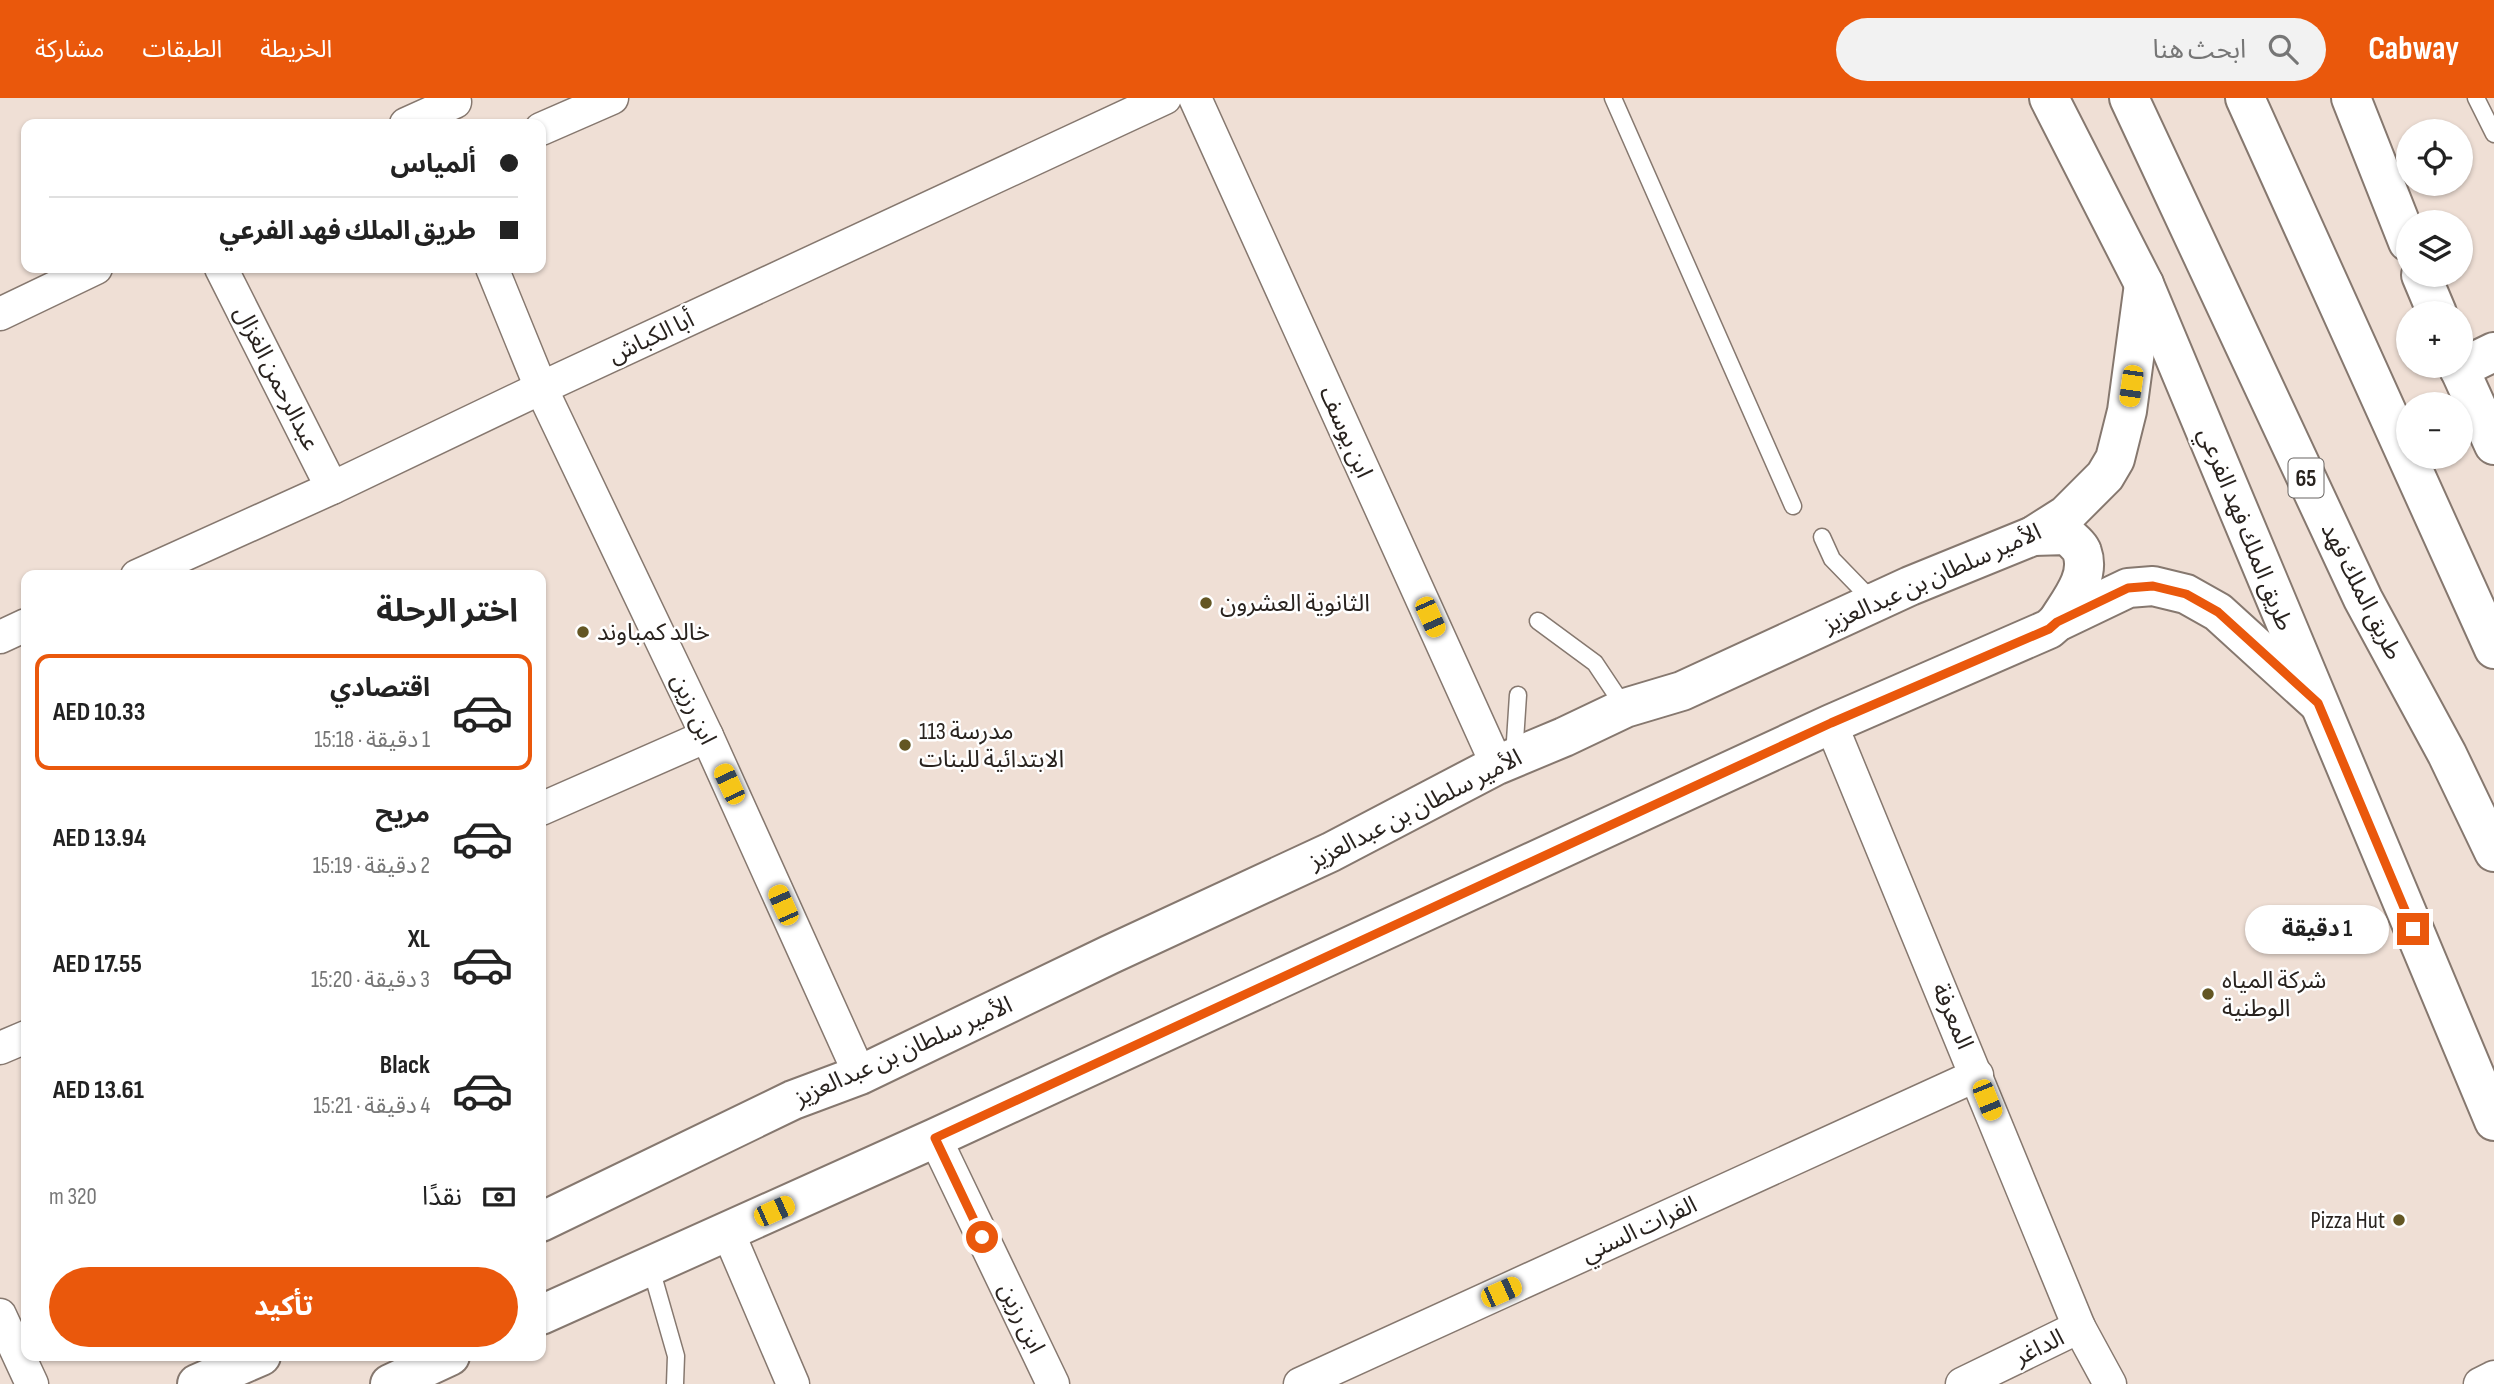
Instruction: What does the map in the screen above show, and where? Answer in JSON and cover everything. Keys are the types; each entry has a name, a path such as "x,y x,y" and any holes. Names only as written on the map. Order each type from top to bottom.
{"main road":[{"name":"طريق الملك فهد الفرعي","path":"2049,98 2144,284 2494,1121"},
{"name":"طريق الملك فهد","path":"2129,98 2363,599 2448,754 2494,852"},
{"path":"2245,98 2494,649"},
{"path":"2351,98 2396,212"},
{"name":"الأمير سلطان بن عبدالعزيز","path":"546,1220 793,1100 860,1075 1331,852 1506,762 1625,708 1682,691 1910,586 2033,536 2066,515 2105,476 2115,459 2127,411 2144,284"},
{"path":"2473,361 2494,352"},
{"path":"2463,378 2494,445"},
{"path":"2033,536 2067,535 2082,550 2084,573 2057,622"},
{"path":"546,1313 935,1138 1831,723 2049,629 2057,622 2128,588 2153,586 2186,594 2218,612 2318,703"},
{"path":"197,1384 250,1361"},
{"path":"390,1384 439,1361"}],"street":[{"path":"546,127 612,98"},
{"name":"أبا الكباش","path":"150,570 332,488 1165,98"},
{"name":"ابن يوسف","path":"1195,98 1506,762"},
{"path":"421,119 454,108"},
{"path":"0,314 86,273"},
{"name":"عبدالرحمن الغزال","path":"224,273 332,488"},
{"name":"ابن رزين","path":"494,273 541,388 707,736 860,1075"},
{"path":"0,637 21,627"},
{"name":"المعرفة","path":"1831,723 2079,1327 2110,1384"},
{"path":"546,806 707,736"},
{"path":"0,1048 21,1039"},
{"name":"الفرات السني","path":"1300,1384 1977,1075"},
{"name":"ابن رزين","path":"935,1138 1054,1384"},
{"path":"727,1232 793,1384"},
{"path":"0,1315 21,1360"},
{"name":"الداغر","path":"1962,1384 2079,1327"},
{"path":"21,1361 32,1384"},
{"path":"2480,1384 2494,1377"}],"lane":[{"path":"1613,98 1793,506"},
{"path":"2476,98 2494,134"},
{"path":"1822,537 1832,559 1865,593 1910,586"},
{"path":"1538,621 1595,663 1625,708"},
{"path":"1506,762 1518,695"},
{"path":"650,1265 676,1356 675,1384"}],"place":[{"name":"الثانوية العشرون","path":"1206,603"},
{"name":"خالد كمباوند","path":"583,632"},
{"name":"مدرسة 113 الابتدائية للبنات","path":"905,745"},
{"name":"شركة المياه الوطنية","path":"2208,994"},
{"name":"Pizza Hut","path":"2399,1220"}],"route":[{"path":"982,1237 935,1138 1831,723 2049,629 2057,622 2128,588 2153,586 2186,594 2218,612 2318,703 2413,929"}]}
